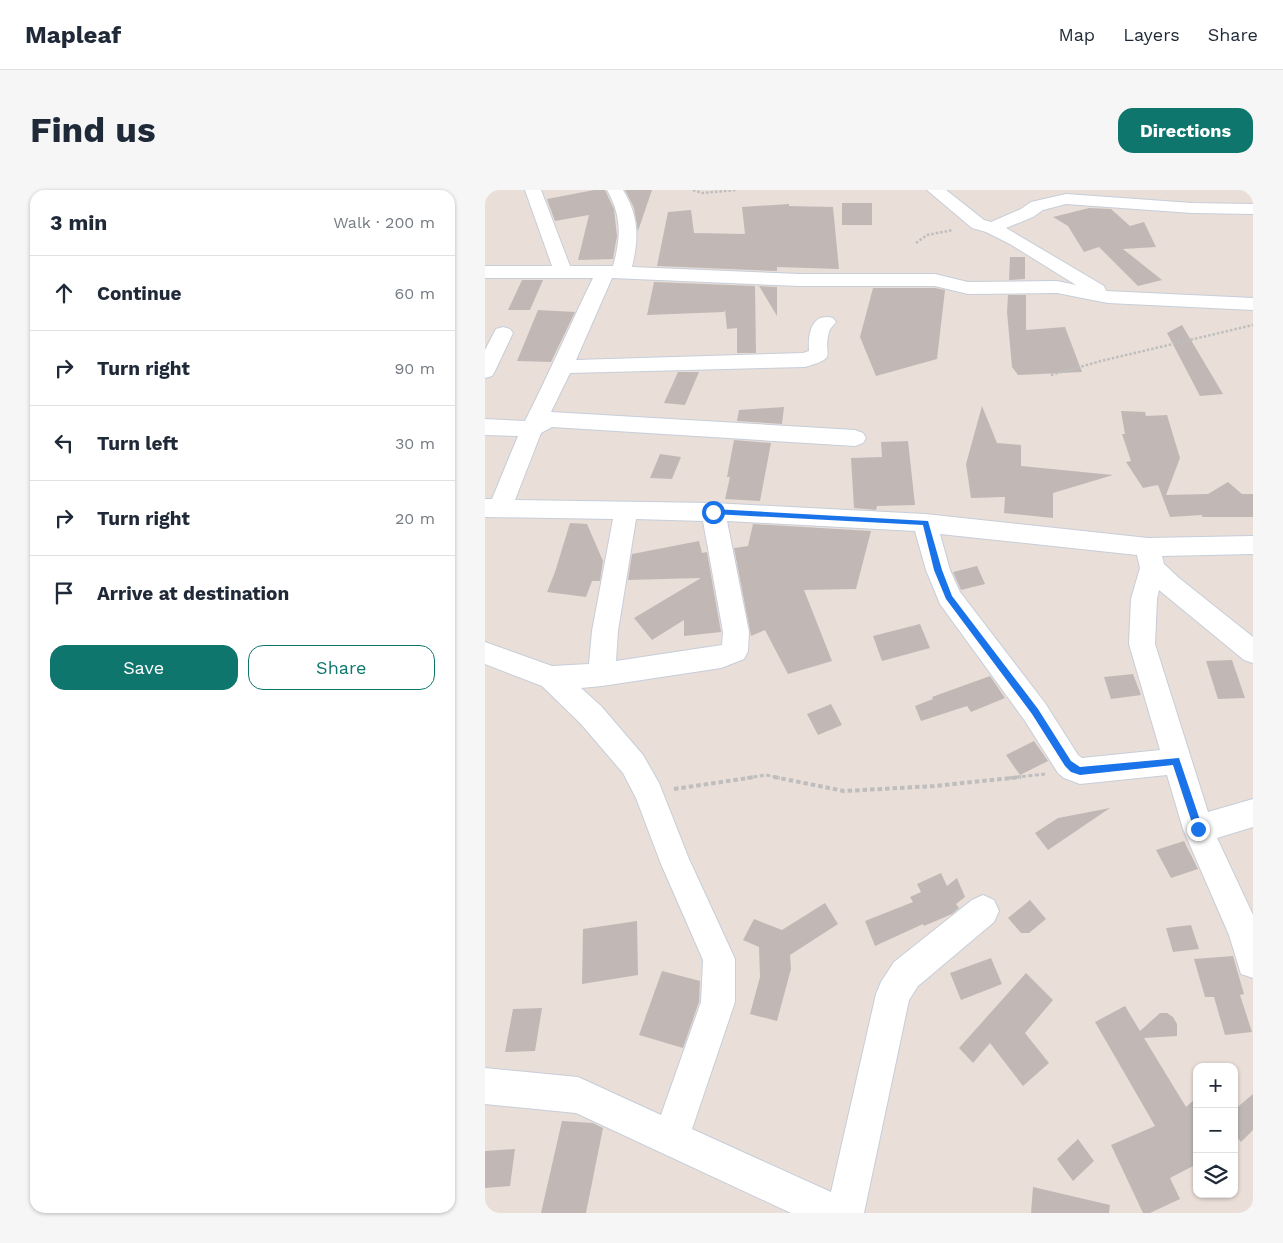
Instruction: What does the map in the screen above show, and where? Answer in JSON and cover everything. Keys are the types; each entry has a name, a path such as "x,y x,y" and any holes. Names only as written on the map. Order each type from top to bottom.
{"street":[{"path":"533,190 563,272"},
{"path":"615,190 623,202 630,222 629,244 574,338 563,367 492,508 713,512 925,523 1150,557 1253,546"},
{"path":"935,190 985,226 1041,255 1108,297"},
{"path":"985,226 1027,213 1037,206 1066,199 1192,208 1253,209"},
{"path":"485,272 613,272 800,280 935,280 968,288 1057,287 1108,297 1253,304"},
{"path":"563,367 805,360 819,356 818,335 823,324 826,322"},
{"path":"485,371 503,333"},
{"path":"485,427 532,429 548,419 855,438"},
{"path":"601,675 605,630 626,511"},
{"path":"552,678 601,675 721,657 735,651 736,632 713,512"},
{"path":"925,523 938,570 949,597 1035,712 1068,764 1080,771 1176,761"},
{"path":"1150,557 1170,585 1253,652"},
{"path":"1150,557 1144,599 1142,644 1198,829 1245,934 1253,962"},
{"path":"485,653 552,678 591,714 633,764 649,793 675,864 719,959 717,1002 671,1137"},
{"path":"1198,829 1253,813"},
{"path":"845,1213 893,994 906,974 983,911"},
{"path":"485,1086 578,1095 833,1213"}],"path":[{"path":"693,190 702,193 736,190"},
{"path":"916,243 927,235 985,226"},
{"path":"1051,374 1082,364 1196,340 1253,325"},
{"path":"649,793 766,775 844,791 934,786 1080,771"}],"building":[{"path":"594,190 605,190 614,209 617,236 613,259 578,260 589,215 555,221 547,199"},
{"path":"625,190 652,190 638,231 634,208"},
{"path":"842,203 872,203 872,225 842,225"},
{"path":"789,204 789,206 833,207 839,269 777,267 777,271 657,266 668,212 691,210 694,233 745,234 742,207"},
{"path":"1089,208 1111,209 1130,226 1144,222 1156,247 1123,249 1162,280 1138,286 1099,247 1084,252 1068,226 1053,217"},
{"path":"1010,257 1025,257 1025,279 1009,280"},
{"path":"522,280 543,280 530,310 508,310"},
{"path":"654,282 755,286 756,353 737,353 737,328 727,329 725,310 724,312 647,315"},
{"path":"759,286 777,287 777,316"},
{"path":"873,288 935,288 945,290 937,359 876,376 860,337"},
{"path":"1008,295 1026,295 1026,330 1065,327 1082,372 1018,375 1012,367 1007,312"},
{"path":"538,310 575,312 551,362 517,361"},
{"path":"1182,325 1223,394 1200,396 1167,333"},
{"path":"678,372 699,372 685,405 664,403"},
{"path":"982,406 997,443 1021,445 1021,466 1113,475 1053,493 1053,518 1004,513 1005,497 971,498 966,464"},
{"path":"784,407 782,424 737,421 739,410"},
{"path":"1121,411 1145,412 1146,416 1167,415 1180,458 1166,495 1208,494 1228,482 1242,494 1253,494 1253,517 1202,517 1202,515 1170,517 1158,485 1143,488 1126,462 1131,461 1122,434 1125,434"},
{"path":"734,440 771,443 760,501 725,499 730,477 727,477"},
{"path":"908,441 915,505 877,506 876,510 854,508 851,458 882,457 881,442"},
{"path":"660,454 681,457 672,479 650,478"},
{"path":"570,523 587,524 603,561 600,581 592,581 586,597 547,592"},
{"path":"753,524 871,531 856,589 804,590 832,661 788,674 765,630 751,636 734,548 748,546"},
{"path":"699,541 702,553 707,552 721,632 684,636 684,620 652,640 634,618 701,578 628,580 632,554"},
{"path":"977,566 985,584 961,590 953,572"},
{"path":"920,624 930,648 882,661 873,636"},
{"path":"1232,660 1245,698 1218,699 1206,661"},
{"path":"1133,674 1141,695 1111,699 1104,677"},
{"path":"990,676 1005,698 971,712 967,706 921,721 915,706 933,699 932,697"},
{"path":"831,704 842,725 818,735 807,714"},
{"path":"1034,741 1048,761 1020,775 1006,755"},
{"path":"1110,808 1048,850 1035,833 1058,818"},
{"path":"1184,841 1198,869 1171,878 1156,850"},
{"path":"941,873 947,886 957,878 965,897 956,904 959,908 952,914 924,926 923,924 875,946 865,921 913,902 910,897 921,892 917,884"},
{"path":"1030,900 1046,919 1029,933 1021,933 1008,918"},
{"path":"825,903 838,924 790,955 791,969 777,1021 750,1014 760,977 759,947 743,940 754,919 782,930"},
{"path":"637,921 638,975 582,984 583,929"},
{"path":"1191,925 1199,949 1173,952 1166,928"},
{"path":"1233,956 1244,994 1240,995 1252,1032 1225,1035 1214,997 1205,997 1194,959"},
{"path":"991,958 1002,984 961,1000 950,973"},
{"path":"662,971 700,981 699,1002 683,1048 639,1035"},
{"path":"1026,973 1053,1000 1025,1033 1049,1063 1023,1086 990,1043 973,1063 959,1048"},
{"path":"1125,1006 1140,1031 1160,1013 1167,1013 1173,1017 1177,1024 1177,1036 1144,1038 1186,1107 1193,1101 1193,1166 1170,1178 1180,1199 1150,1213 1143,1213 1111,1145 1155,1126 1095,1022"},
{"path":"542,1008 535,1051 505,1052 513,1009"},
{"path":"1253,1094 1253,1130 1241,1142 1238,1139 1238,1107"},
{"path":"562,1121 593,1123 603,1128 586,1213 541,1213"},
{"path":"1078,1139 1094,1161 1073,1181 1057,1159"},
{"path":"515,1149 510,1186 485,1188 485,1151"},
{"path":"1033,1187 1110,1205 1109,1213 1031,1213"}],"route":[{"path":"713,512 925,523 938,570 949,597 1035,712 1068,764 1080,771 1176,761 1198,829"}]}
